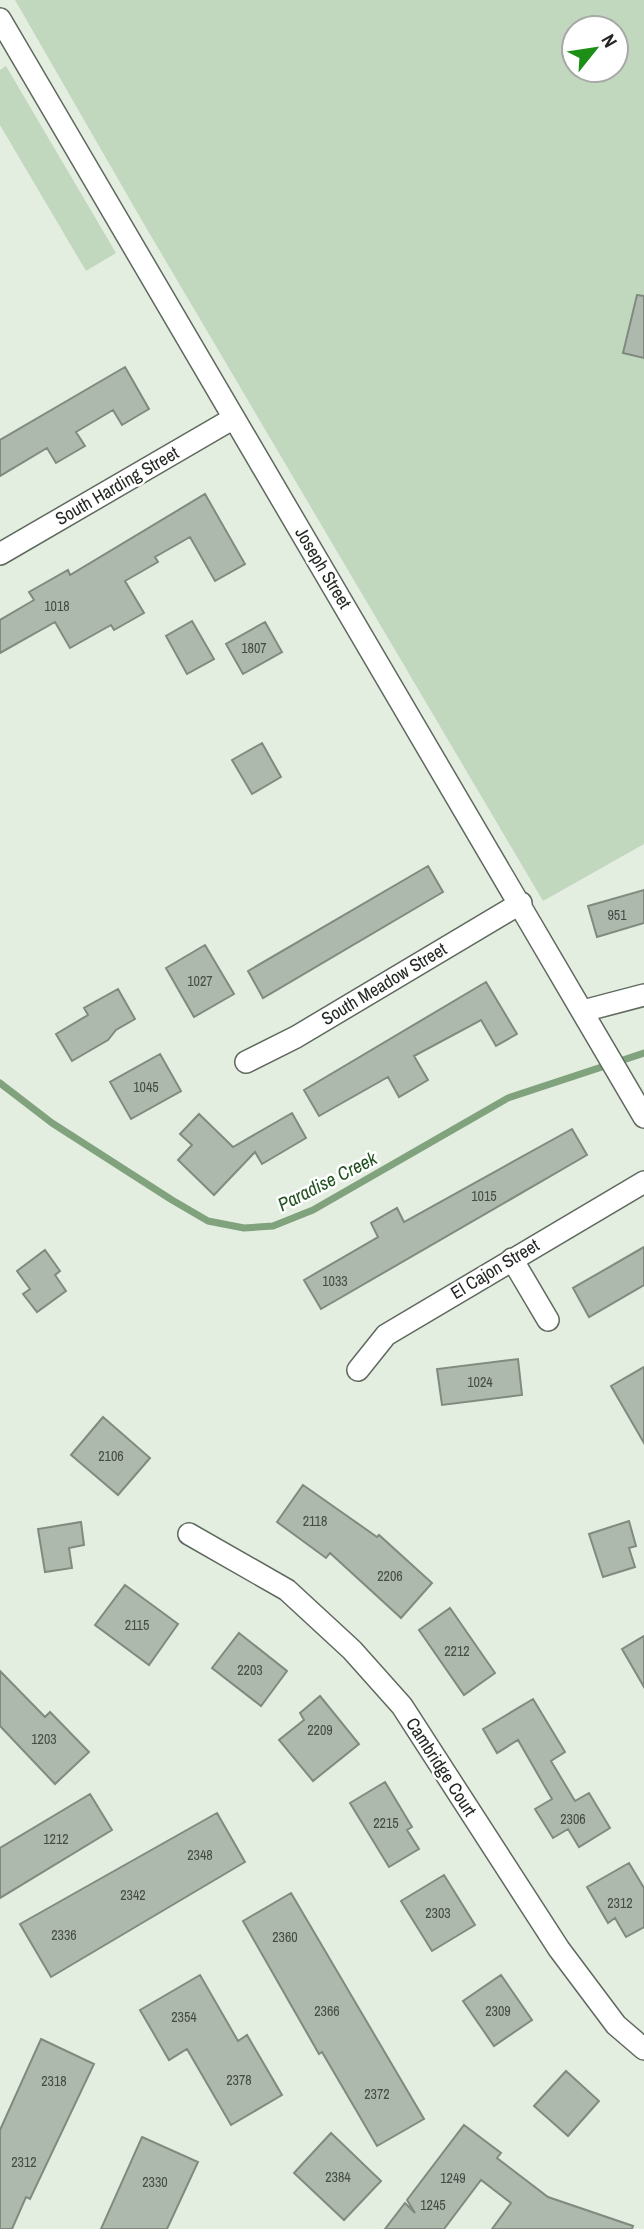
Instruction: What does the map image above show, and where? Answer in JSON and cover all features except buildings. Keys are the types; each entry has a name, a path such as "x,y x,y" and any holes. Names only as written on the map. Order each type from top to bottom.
{"street":[{"name":"Joseph Street","path":"0,19 521,903 644,1117"},
{"name":"South Harding Street","path":"0,554 234,418"},
{"name":"South Meadow Street","path":"246,1062 296,1037 521,903"},
{"path":"583,1011 644,995"},
{"name":"El Cajon Street","path":"358,1370 386,1335 644,1182"},
{"path":"512,1259 548,1320"},
{"name":"Cambridge Court","path":"189,1534 287,1590 352,1650 402,1706 573,1969 616,2025 644,2049"}],"green space":[{"path":"15,0 644,0 644,844 543,901"},
{"path":"6,66 116,253 86,271 0,125 0,70"}],"waterway":[{"name":"Paradise Creek","path":"0,1083 52,1123 172,1200 208,1221 244,1228 273,1226 313,1210 508,1098 644,1053"}]}
